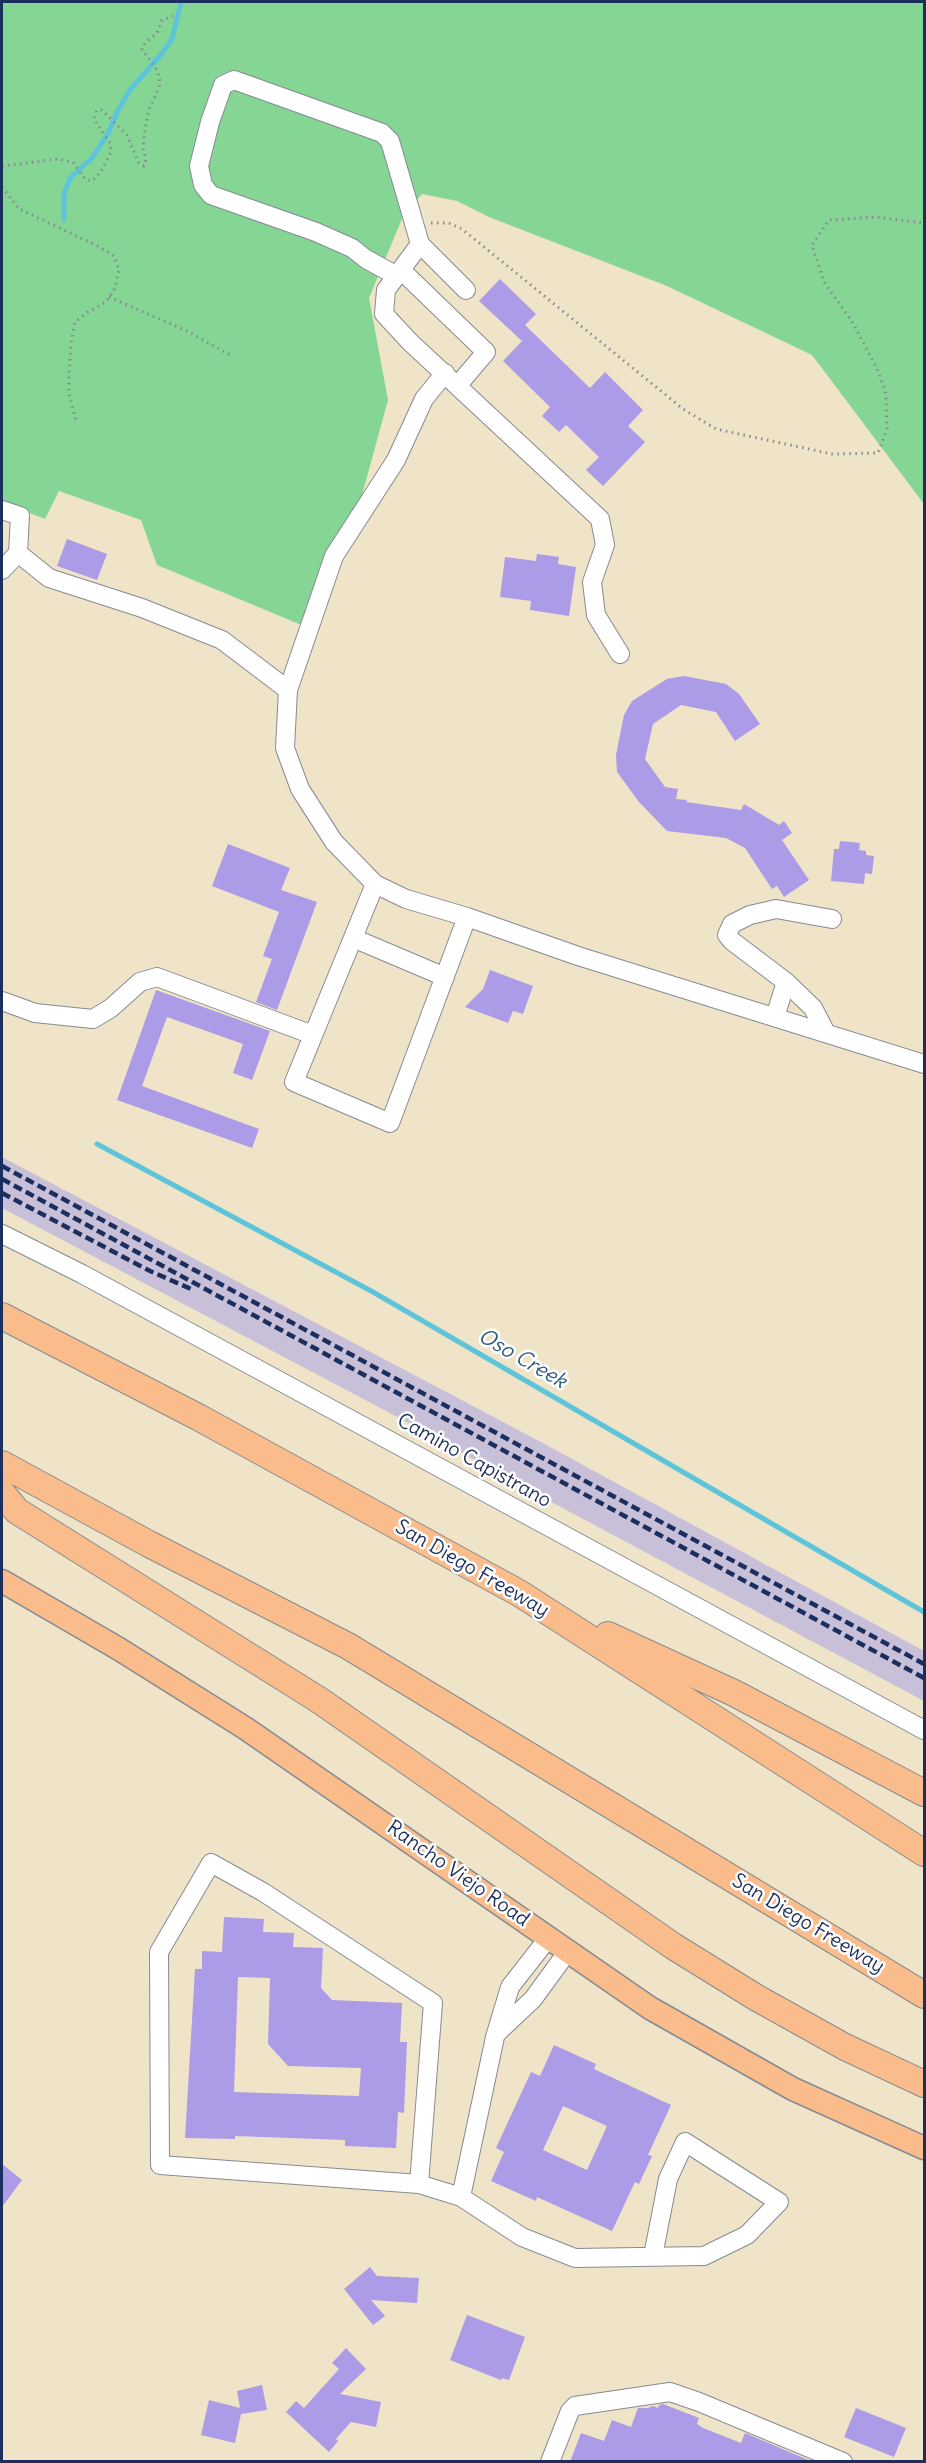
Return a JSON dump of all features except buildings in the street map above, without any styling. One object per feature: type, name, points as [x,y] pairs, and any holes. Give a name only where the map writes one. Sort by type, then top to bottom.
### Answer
[{"type":"highway","name":"San Diego Freeway","points":[[2,1316],[198,1417],[519,1593],[924,1853]]},
{"type":"highway","name":"San Diego Freeway","points":[[2,1464],[149,1544],[348,1646],[924,1995]]},
{"type":"highway","points":[[2,1493],[17,1511],[318,1700],[673,1946],[757,1998],[845,2047],[924,2084]]},
{"type":"highway","points":[[519,1593],[734,1693],[924,1793]]},
{"type":"main road","name":"Rancho Viejo Road","points":[[2,1581],[118,1649],[244,1728],[650,2007],[794,2089],[924,2148]]},
{"type":"street","points":[[466,290],[420,244],[390,141],[382,133],[234,80],[223,85],[210,122],[199,166],[203,185],[211,195],[334,240],[352,248],[366,259],[399,273],[486,352],[424,399],[396,459],[334,556],[288,690],[285,748],[300,789],[333,842],[375,884],[406,899],[467,917],[578,956],[825,1031],[924,1064]]},
{"type":"street","points":[[420,244],[387,290],[384,314],[410,342],[600,519],[605,545],[592,582],[596,615],[620,654]]},
{"type":"street","points":[[2,510],[20,516],[18,554],[2,570]]},
{"type":"street","points":[[18,554],[49,578],[142,608],[222,640],[288,690]]},
{"type":"street","points":[[375,884],[294,1082],[390,1124],[467,917]]},
{"type":"street","points":[[825,1031],[813,1008],[786,982],[732,941],[728,935],[732,924],[750,915],[776,909],[832,919]]},
{"type":"street","points":[[353,938],[445,976]]},
{"type":"street","points":[[2,1001],[35,1013],[93,1019],[111,1008],[140,982],[156,977],[314,1035]]},
{"type":"street","points":[[776,1017],[786,982]]},
{"type":"street","name":"Camino Capistrano","points":[[2,1234],[82,1274],[924,1730]]},
{"type":"street","points":[[419,2184],[433,2003],[263,1892],[211,1863],[159,1952],[160,2165],[419,2184],[461,2197],[522,2238],[575,2258],[704,2256],[747,2235],[779,2202],[685,2142],[668,2179],[653,2256]]},
{"type":"street","points":[[461,2197],[496,2034],[510,1987],[549,1937]]},
{"type":"street","points":[[496,2034],[533,1999],[568,1950]]},
{"type":"street","points":[[550,2462],[570,2411],[575,2406],[670,2392],[843,2461]]},
{"type":"path","points":[[2,166],[56,159],[72,162],[85,179],[92,181],[101,172],[111,152],[110,143],[94,119],[97,110],[102,110],[127,135],[139,164],[144,166],[146,159],[143,148],[145,130],[149,109],[159,88],[159,74],[143,52],[143,45],[157,33],[162,20],[172,16]]},
{"type":"path","points":[[2,187],[19,209],[98,246],[114,256],[118,270],[114,290],[106,302],[75,322],[71,343],[69,394],[76,421]]},
{"type":"path","points":[[420,244],[425,223],[449,223],[462,229],[683,409],[716,429],[832,454],[878,453],[887,429],[886,394],[878,371],[852,323],[824,282],[812,245],[829,220],[876,217],[924,223]]},
{"type":"path","points":[[109,297],[187,331],[230,355]]},
{"type":"shaded area","points":[[2,1157],[539,1441],[924,1651],[924,1701],[512,1481],[405,1421],[2,1208]]},
{"type":"green space","points":[[2,2],[924,2],[924,504],[812,355],[667,286],[489,217],[457,201],[422,194],[404,214],[369,298],[388,400],[362,495],[329,558],[304,626],[157,565],[141,520],[59,491],[45,519],[2,502]]},
{"type":"waterway","points":[[64,219],[64,194],[70,178],[92,158],[109,132],[130,90],[172,39],[181,2]]},
{"type":"waterway","name":"Oso Creek","points":[[97,1144],[373,1292],[924,1612]]},
{"type":"railway","points":[[2,1166],[924,1664]]},
{"type":"railway","points":[[2,1179],[924,1678]]},
{"type":"railway","points":[[2,1193],[150,1271],[191,1289]]}]
